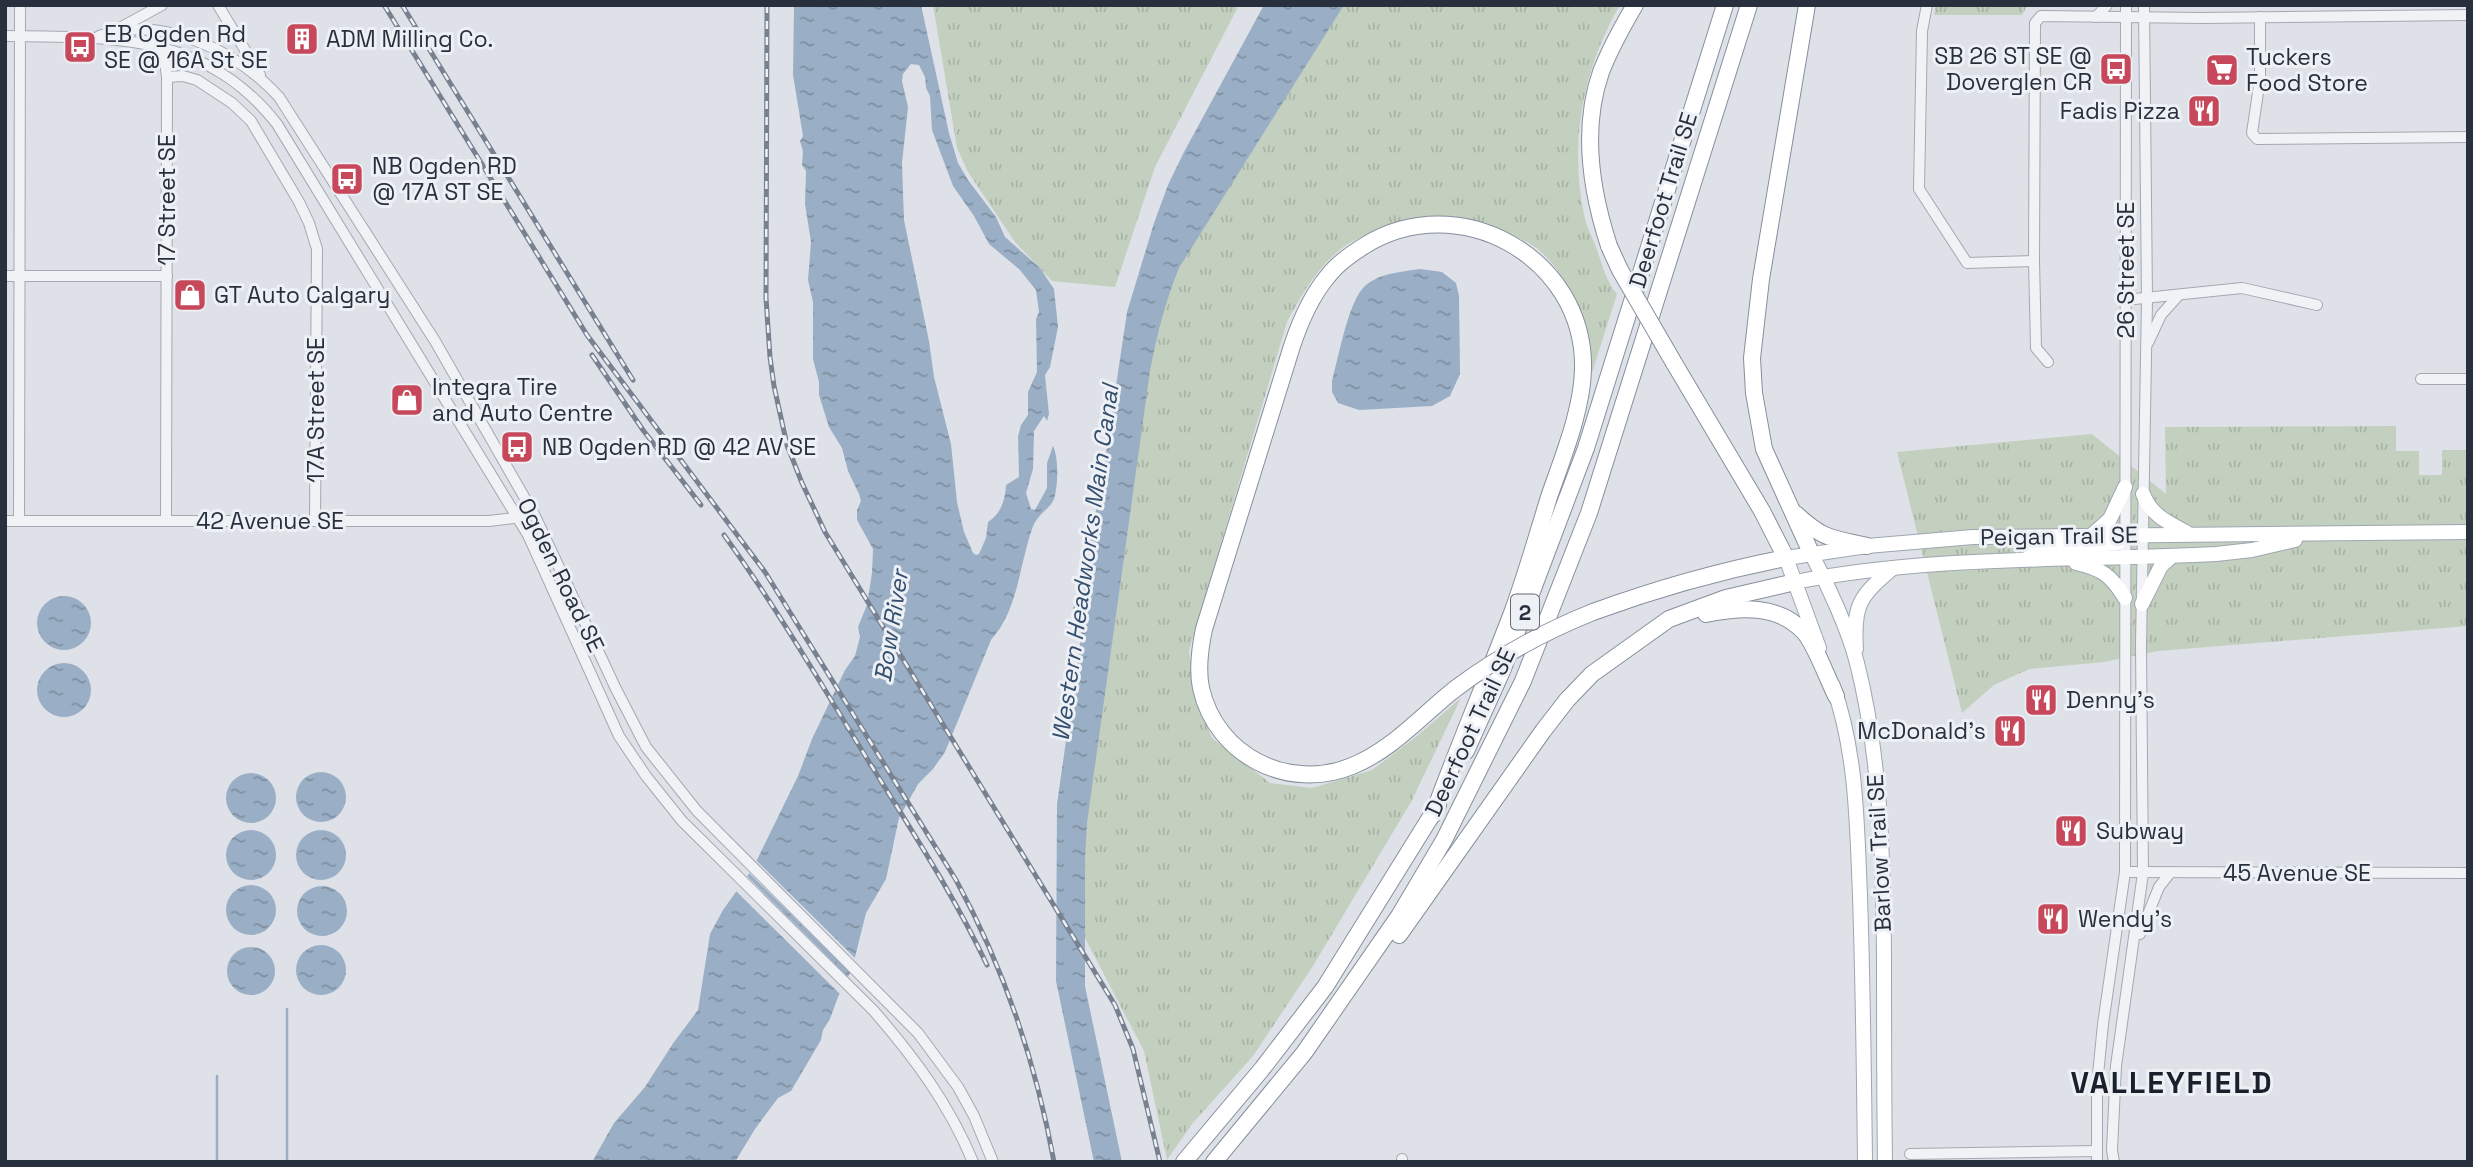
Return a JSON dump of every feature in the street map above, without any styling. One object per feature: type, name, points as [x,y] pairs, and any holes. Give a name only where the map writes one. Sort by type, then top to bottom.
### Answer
[{"type":"highway","points":[[1433,815],[1469,718],[1512,612],[1566,446],[1583,371],[1580,342],[1572,310],[1550,275],[1504,239],[1488,233],[1467,227],[1423,225],[1385,235],[1349,256],[1329,275],[1303,317],[1204,629],[1201,643],[1201,687],[1212,715],[1232,744],[1273,770],[1315,775],[1345,769],[1377,754],[1455,689],[1523,643],[1553,628],[1648,592],[1739,567],[1786,558],[1762,511],[1620,270],[1609,246],[1595,200],[1591,174],[1593,109],[1600,74],[1635,5]]},
{"type":"highway","name":"Deerfoot Trail SE","points":[[1188,1158],[1262,1069],[1325,987],[1433,815],[1467,749],[1502,671],[1586,448],[1725,5]]},
{"type":"highway","name":"Deerfoot Trail SE","points":[[1214,1162],[1304,1053],[1410,898],[1444,839],[1524,681],[1589,513],[1749,5]]},
{"type":"highway","points":[[1807,5],[1760,279],[1752,358],[1761,436],[1789,508],[1812,555]]},
{"type":"highway","points":[[1789,508],[1815,532],[1829,538],[1867,546]]},
{"type":"highway","points":[[1362,971],[1399,934],[1567,700],[1592,674],[1610,658],[1669,619],[1747,592],[1794,582]]},
{"type":"highway","points":[[1651,633],[1704,614],[1731,609],[1773,612],[1789,619],[1806,633],[1836,696]]},
{"type":"main road","points":[[2092,535],[2110,519],[2125,487]]},
{"type":"main road","points":[[2143,495],[2153,512],[2191,534]]},
{"type":"main road","name":"Peigan Trail SE","points":[[2142,535],[2468,532]]},
{"type":"main road","name":"Peigan Trail SE","points":[[1794,582],[1895,567],[1988,560],[2172,556],[2252,550],[2334,533]]},
{"type":"main road","name":"Peigan Trail SE","points":[[1786,558],[1867,546],[1973,537],[2092,535],[2126,538]]},
{"type":"main road","points":[[1988,560],[2004,553],[2126,538],[2136,541],[2142,535]]},
{"type":"main road","name":"Barlow Trail SE","points":[[1812,555],[1823,576],[1856,661],[1875,760],[1883,865],[1885,1162]]},
{"type":"main road","points":[[2142,604],[2161,566],[2172,556]]},
{"type":"main road","name":"Barlow Trail SE","points":[[1786,558],[1836,696],[1850,756],[1857,818],[1864,1022],[1865,1162]]},
{"type":"main road","points":[[2057,559],[2099,570],[2109,576],[2125,598]]},
{"type":"main road","points":[[1856,661],[1854,624],[1861,600],[1869,588],[1895,567]]},
{"type":"street","points":[[19,520],[20,5]]},
{"type":"street","name":"Ogden Road SE","points":[[99,36],[117,30],[162,5]]},
{"type":"street","points":[[218,5],[264,80]]},
{"type":"street","points":[[1927,5],[1922,31],[1919,189],[1967,263],[2034,261]]},
{"type":"street","points":[[2096,17],[2107,5]]},
{"type":"street","name":"26 Street SE","points":[[2097,1156],[2100,1053],[2125,872],[2126,5]]},
{"type":"street","name":"26 Street SE","points":[[2135,942],[2143,873],[2142,535],[2147,299],[2144,5]]},
{"type":"street","points":[[2048,362],[2036,348],[2034,261],[2035,23],[2041,16],[2260,17],[2404,10],[2468,15]]},
{"type":"street","points":[[2260,17],[2260,79],[2252,133],[2256,139],[2468,137]]},
{"type":"street","name":"Ogden Road SE","points":[[117,30],[155,32],[202,44],[233,59],[264,80],[291,113],[435,341],[535,516],[616,688],[654,758],[697,811],[918,1033],[958,1087],[974,1116],[993,1162]]},
{"type":"street","name":"Ogden Road SE","points":[[5,36],[99,36],[163,47],[193,57],[218,70],[243,88],[276,124],[528,534],[619,736],[646,776],[682,821],[873,1010],[919,1065],[944,1102],[973,1162]]},
{"type":"street","name":"17 Street SE","points":[[163,47],[167,77],[166,521]]},
{"type":"street","name":"17A Street SE","points":[[167,77],[183,76],[197,80],[232,103],[251,121],[309,223],[317,249],[315,521]]},
{"type":"street","points":[[5,276],[167,276]]},
{"type":"street","points":[[2125,300],[2242,288],[2317,305]]},
{"type":"street","points":[[2146,347],[2161,315],[2178,296]]},
{"type":"street","points":[[2421,379],[2468,379]]},
{"type":"street","name":"42 Avenue SE","points":[[5,520],[489,521],[535,516]]},
{"type":"street","name":"45 Avenue SE","points":[[2125,872],[2468,873]]},
{"type":"street","points":[[2114,1162],[2112,1150],[2118,1054],[2135,942],[2159,887],[2170,873]]},
{"type":"street","points":[[2100,1053],[2118,1054]]},
{"type":"street","points":[[1910,1154],[2097,1156]]},
{"type":"green space","points":[[933,5],[1239,5],[1155,167],[1115,287],[1052,281],[1015,242],[968,172],[957,148]]},
{"type":"green space","points":[[1330,5],[1620,5],[1607,29],[1588,80],[1582,106],[1578,160],[1586,223],[1607,278],[1617,294],[1592,373],[1583,324],[1571,292],[1553,264],[1541,252],[1523,240],[1483,224],[1457,217],[1435,216],[1377,230],[1341,249],[1317,274],[1287,322],[1189,651],[1195,696],[1212,738],[1270,783],[1312,788],[1372,770],[1461,698],[1411,802],[1313,966],[1253,1056],[1192,1124],[1167,1160],[1144,1051],[1075,919],[1082,789],[1159,293]]},
{"type":"green space","points":[[1936,5],[2027,6],[2022,15],[1934,15]]},
{"type":"green space","points":[[2396,426],[2396,451],[2419,451],[2419,475],[2442,475],[2442,450],[2468,450],[2468,626],[2158,651],[2104,662],[2029,669],[1994,685],[1962,713],[1897,452],[2092,434],[2166,494],[2165,427]]},
{"type":"water","name":"Bow River","points":[[794,5],[921,5],[958,163],[996,217],[1005,237],[1040,268],[1054,289],[1058,327],[1050,367],[1045,375],[1049,414],[1047,421],[1044,416],[1034,431],[1033,469],[1026,493],[1031,509],[1035,510],[1047,488],[1047,463],[1053,446],[1057,465],[1054,499],[1032,529],[1007,615],[991,640],[945,752],[918,784],[899,818],[886,879],[866,913],[852,969],[823,1030],[821,1040],[791,1091],[778,1098],[735,1162],[592,1162],[614,1123],[645,1087],[698,1010],[710,934],[723,910],[753,868],[798,776],[812,739],[845,670],[855,656],[860,637],[858,627],[867,605],[873,549],[857,520],[861,501],[848,471],[842,448],[829,427],[819,395],[819,382],[813,359],[813,302],[808,280],[811,242],[805,204],[806,171],[802,165],[803,151],[800,141],[803,136],[793,75]],"holes":[[[911,64],[919,65],[930,96],[932,130],[953,186],[989,244],[1019,269],[1036,290],[1039,312],[1036,319],[1037,372],[1028,392],[1028,415],[1018,436],[1019,477],[1006,485],[1002,506],[988,522],[986,538],[976,555],[964,532],[957,502],[951,444],[934,377],[904,220],[902,163],[908,107],[902,81],[903,74]]]},
{"type":"water","points":[[1264,5],[1344,5],[1179,268],[1166,306],[1150,371],[1087,823],[1085,986],[1122,1162],[1094,1162],[1056,981],[1057,804],[1082,629],[1073,609],[1077,595],[1084,592],[1094,546],[1090,541],[1102,480],[1127,312],[1154,223],[1184,152]]},
{"type":"water","points":[[1420,269],[1442,272],[1456,283],[1459,296],[1460,374],[1450,396],[1432,406],[1359,410],[1338,403],[1332,392],[1332,381],[1348,319],[1358,296],[1363,288],[1375,279]]},
{"type":"water","points":[[69,596],[79,600],[87,608],[91,623],[87,638],[79,646],[59,650],[49,646],[41,638],[37,618],[41,608],[49,600]]},
{"type":"water","points":[[69,663],[79,667],[87,675],[91,690],[87,705],[79,713],[59,717],[49,713],[41,705],[37,685],[41,675],[49,667]]},
{"type":"water","points":[[321,772],[339,779],[346,797],[339,815],[321,822],[303,815],[296,797],[303,779]]},
{"type":"water","points":[[251,773],[269,780],[276,798],[269,816],[251,823],[233,816],[226,798],[233,780]]},
{"type":"water","points":[[251,830],[269,837],[276,855],[269,873],[251,880],[233,873],[226,855],[233,837]]},
{"type":"water","points":[[321,830],[339,837],[346,855],[339,873],[321,880],[303,873],[296,855],[303,837]]},
{"type":"water","points":[[251,885],[269,892],[276,910],[269,928],[251,935],[233,928],[226,910],[233,892]]},
{"type":"water","points":[[322,886],[340,893],[347,911],[340,929],[322,936],[304,929],[297,911],[304,893]]},
{"type":"water","points":[[321,945],[339,952],[346,970],[339,988],[321,995],[303,988],[296,970],[303,952]]},
{"type":"water","points":[[251,947],[268,954],[275,971],[268,988],[251,995],[234,988],[227,971],[234,954]]},
{"type":"pier","points":[[754,858],[858,961],[853,975],[747,871]]},
{"type":"pier","points":[[745,874],[851,980],[842,996],[734,889]]},
{"type":"waterway","points":[[287,1009],[287,1162]]},
{"type":"waterway","points":[[217,1076],[217,1162]]},
{"type":"railway","points":[[384,5],[587,335],[765,572],[956,880],[989,947],[1016,1017],[1038,1089],[1054,1162]]},
{"type":"railway","points":[[402,5],[633,380]]},
{"type":"railway","points":[[767,5],[766,298],[774,386],[787,445],[825,532],[1115,1005],[1133,1049],[1160,1162]]},
{"type":"railway","points":[[592,355],[643,430],[701,505]]},
{"type":"railway","points":[[724,535],[780,617],[914,834],[945,885],[987,965]]},
{"type":"place","name":"ADM Milling Co.","points":[[302,39]]},
{"type":"place","name":"EB Ogden Rd SE @ 16A St SE","points":[[80,47]]},
{"type":"place","name":"SB 26 ST SE @ Doverglen CR","points":[[2116,69]]},
{"type":"place","name":"Tuckers Food Store","points":[[2222,70]]},
{"type":"place","name":"Fadis Pizza","points":[[2204,111]]},
{"type":"place","name":"NB Ogden RD @ 17A ST SE","points":[[347,179]]},
{"type":"place","name":"GT Auto Calgary","points":[[190,295]]},
{"type":"place","name":"Integra Tire and Auto Centre","points":[[407,400]]},
{"type":"place","name":"NB Ogden RD @ 42 AV SE","points":[[517,447]]},
{"type":"place","name":"Denny's","points":[[2041,700]]},
{"type":"place","name":"McDonald's","points":[[2010,731]]},
{"type":"place","name":"Subway","points":[[2071,831]]},
{"type":"place","name":"Wendy's","points":[[2053,919]]},
{"type":"district","name":"VALLEYFIELD","points":[[2172,1082]]},
{"type":"water label","name":"Western Headworks Main Canal","points":[[1085,563]]}]
